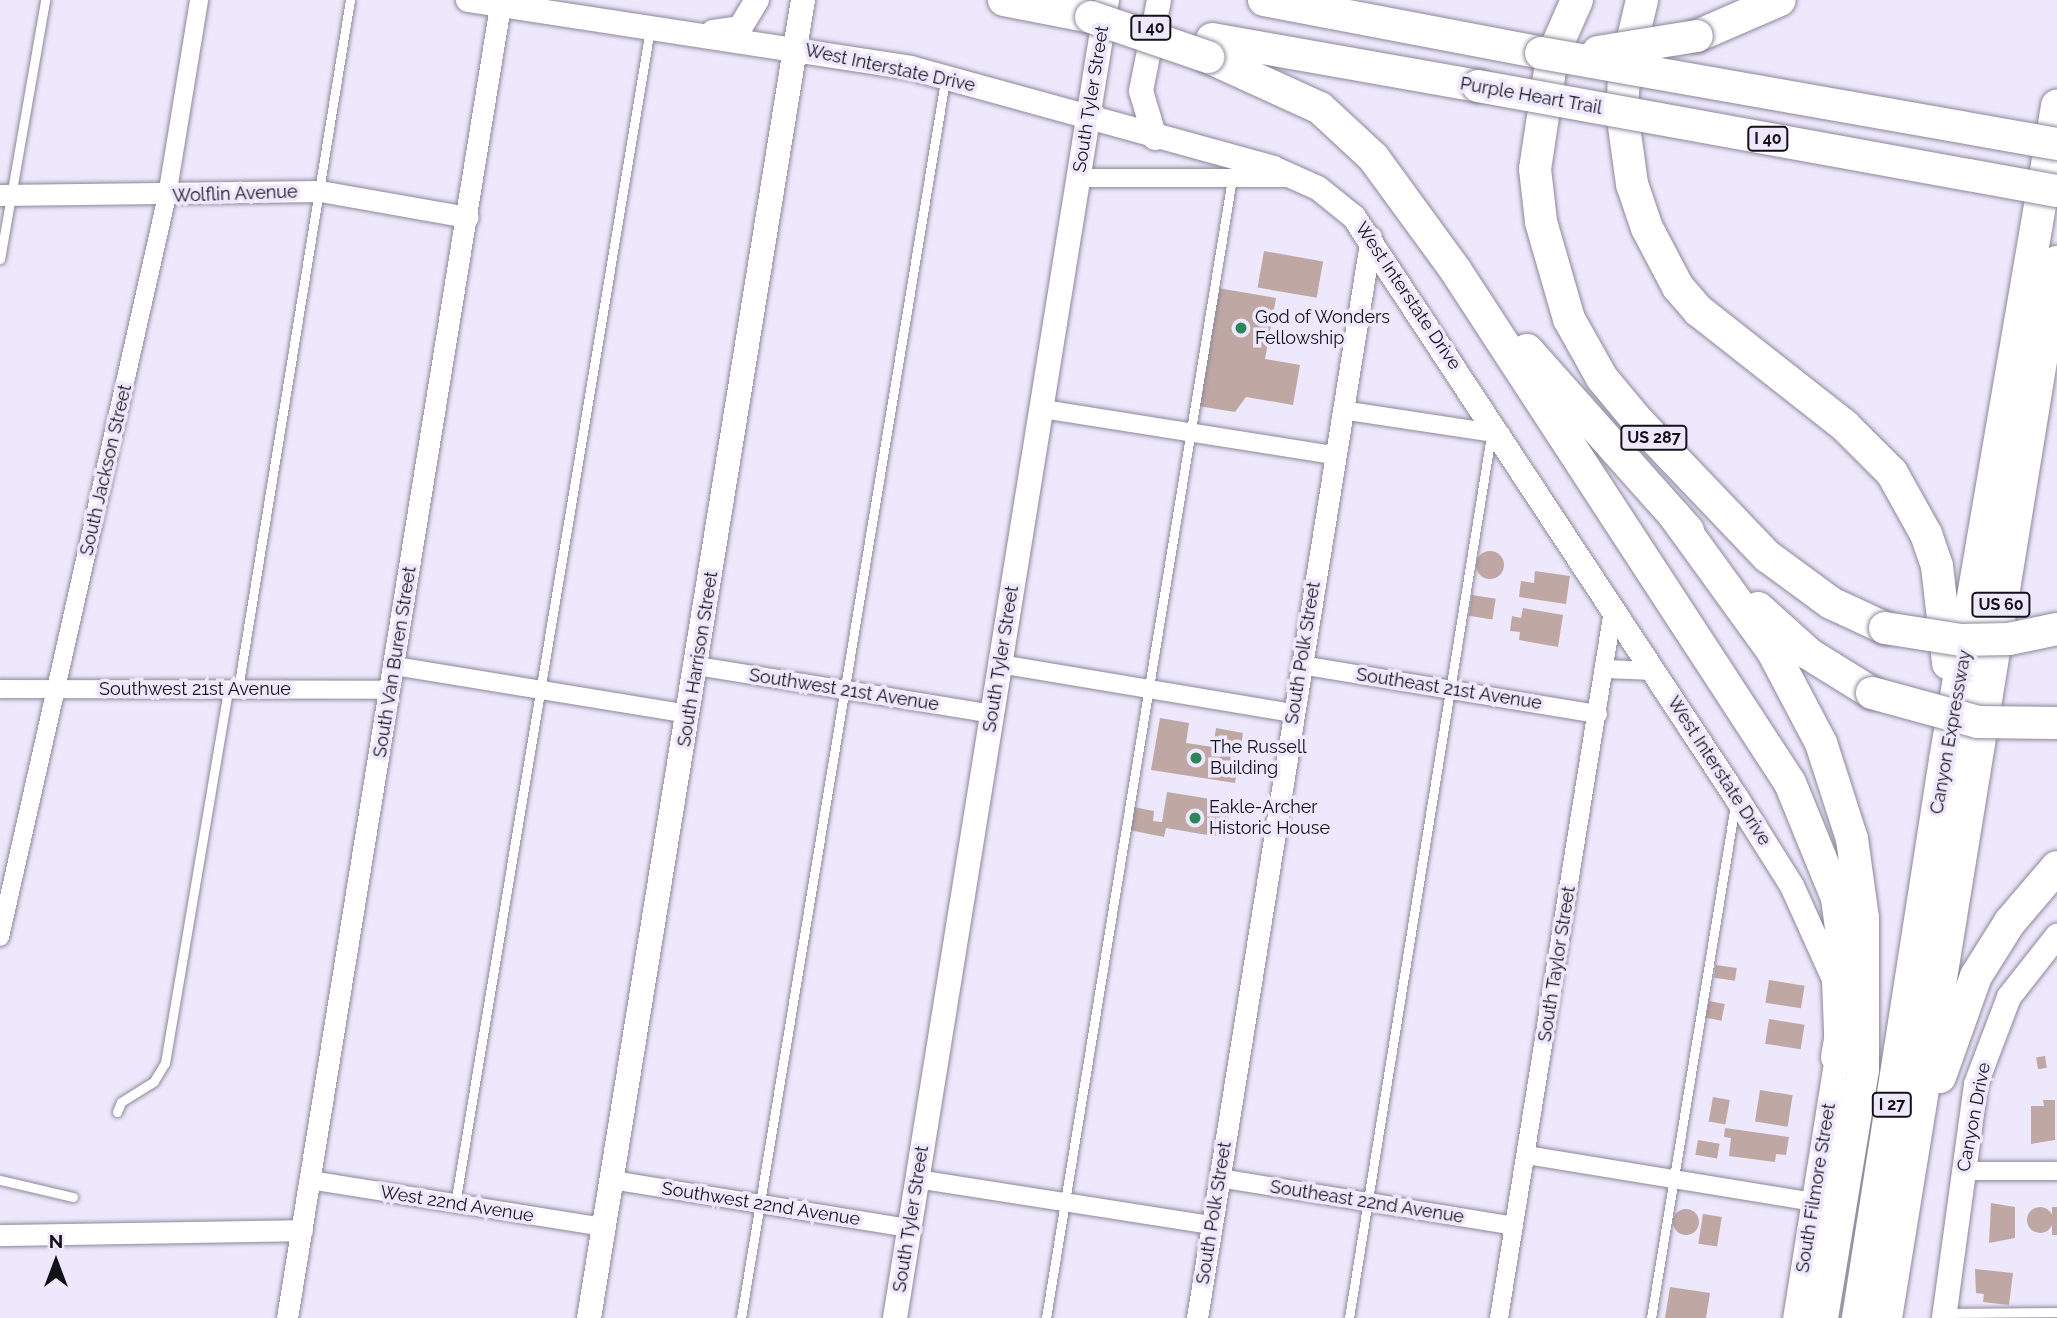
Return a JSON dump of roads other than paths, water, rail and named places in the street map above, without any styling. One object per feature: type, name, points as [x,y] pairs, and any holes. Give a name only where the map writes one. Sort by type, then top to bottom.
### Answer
[{"type":"highway","points":[[1004,0],[1099,8],[1210,48],[1280,85],[1350,131],[1456,271],[1810,821],[1837,898],[1845,947],[1848,1001],[1837,1057]]},
{"type":"highway","points":[[1264,0],[1541,53],[2057,144]]},
{"type":"highway","name":"US 287","points":[[1577,0],[1552,57],[1535,169],[1541,222],[1569,319],[1602,378],[1636,419],[1767,556],[1831,603],[1885,628],[1961,640],[2009,639],[2057,629]]},
{"type":"highway","points":[[1643,0],[1624,76],[1622,112],[1632,184],[1647,228],[1678,287],[1699,311],[1845,426],[1892,473],[1911,503],[1937,566],[1944,604],[1945,760]]},
{"type":"highway","points":[[1541,53],[1593,53],[1697,36],[1780,0]]},
{"type":"highway","name":"Purple Heart Trail","points":[[1210,48],[1478,86],[2057,191]]},
{"type":"highway","name":"Canyon Expressway","points":[[1858,1318],[1945,760],[2057,106]]},
{"type":"highway","name":"Canyon Expressway","points":[[1886,1318],[2057,262]]},
{"type":"highway","points":[[1456,271],[1674,516],[1786,635],[1834,672],[1872,693],[1978,722],[2057,723]]},
{"type":"highway","points":[[1674,516],[1773,652],[1821,743],[1852,839],[1863,918],[1863,1070],[1822,1318]]},
{"type":"highway","points":[[1904,1199],[1976,976],[2010,922],[2057,867]]},
{"type":"highway","points":[[1846,1318],[1870,1245]]},
{"type":"main road","name":"West Interstate Drive","points":[[468,0],[692,36],[796,47],[945,77],[1301,178],[1338,202],[1371,237],[1792,886],[1834,979],[1839,1016],[1837,1057]]},
{"type":"main road","points":[[692,36],[740,28],[757,0]]},
{"type":"main road","name":"South Harrison Street","points":[[589,1318],[697,666],[803,0]]},
{"type":"main road","points":[[1155,138],[1141,91],[1159,0]]},
{"type":"main road","name":"South Tyler Street","points":[[895,1318],[1079,178],[1099,8]]},
{"type":"main road","name":"Canyon Drive","points":[[1944,1316],[1976,1084],[1994,1025],[2026,971],[2057,936]]},
{"type":"main road","name":"South Filmore Street","points":[[1795,1318],[1837,1057]]},
{"type":"street","name":"South Jackson Street","points":[[0,937],[167,196],[199,0]]},
{"type":"street","name":"South Van Buren Street","points":[[287,1318],[468,217],[500,6]]},
{"type":"street","points":[[1079,178],[1301,178]]},
{"type":"street","name":"Wolflin Avenue","points":[[7,195],[167,196],[320,191],[468,217]]},
{"type":"street","name":"South Polk Street","points":[[1197,1318],[1371,237]]},
{"type":"street","points":[[1043,409],[1335,455]]},
{"type":"street","points":[[1342,410],[1497,433]]},
{"type":"street","name":"South Taylor Street","points":[[1499,1318],[1613,610]]},
{"type":"street","points":[[1000,664],[1293,713]]},
{"type":"street","name":"Southeast 21st Avenue","points":[[1301,665],[1598,714]]},
{"type":"street","points":[[394,666],[689,715]]},
{"type":"street","name":"Southwest 21st Avenue","points":[[697,666],[992,714]]},
{"type":"street","points":[[1605,669],[1655,671]]},
{"type":"street","name":"Southwest 21st Avenue","points":[[0,690],[390,690]]},
{"type":"street","points":[[1527,1155],[1813,1202]]},
{"type":"street","points":[[1964,1171],[2057,1171]]},
{"type":"street","name":"Southeast 22nd Avenue","points":[[1219,1178],[1514,1226]]},
{"type":"street","points":[[917,1179],[1211,1226]]},
{"type":"street","name":"West 22nd Avenue","points":[[310,1180],[604,1227]]},
{"type":"street","name":"Southwest 22nd Avenue","points":[[612,1180],[909,1228]]},
{"type":"street","points":[[0,1235],[302,1230]]},
{"type":"lane","points":[[0,259],[7,195],[45,0]]},
{"type":"lane","points":[[117,1112],[121,1102],[154,1081],[166,1063],[320,191],[350,0]]},
{"type":"lane","points":[[455,1204],[650,29]]},
{"type":"lane","points":[[741,1318],[945,77]]},
{"type":"lane","points":[[1046,1318],[1232,179]]},
{"type":"lane","points":[[1349,1318],[1449,690],[1497,433]]},
{"type":"lane","points":[[1651,1318],[1736,797]]},
{"type":"lane","points":[[0,1180],[73,1197]]},
{"type":"lane","points":[[1944,1316],[2057,1312]]},
{"type":"place","name":"God of Wonders Fellowship","points":[[1241,328]]},
{"type":"place","name":"The Russell Building","points":[[1196,758]]},
{"type":"place","name":"Eakle-Archer Historic House","points":[[1195,818]]}]
